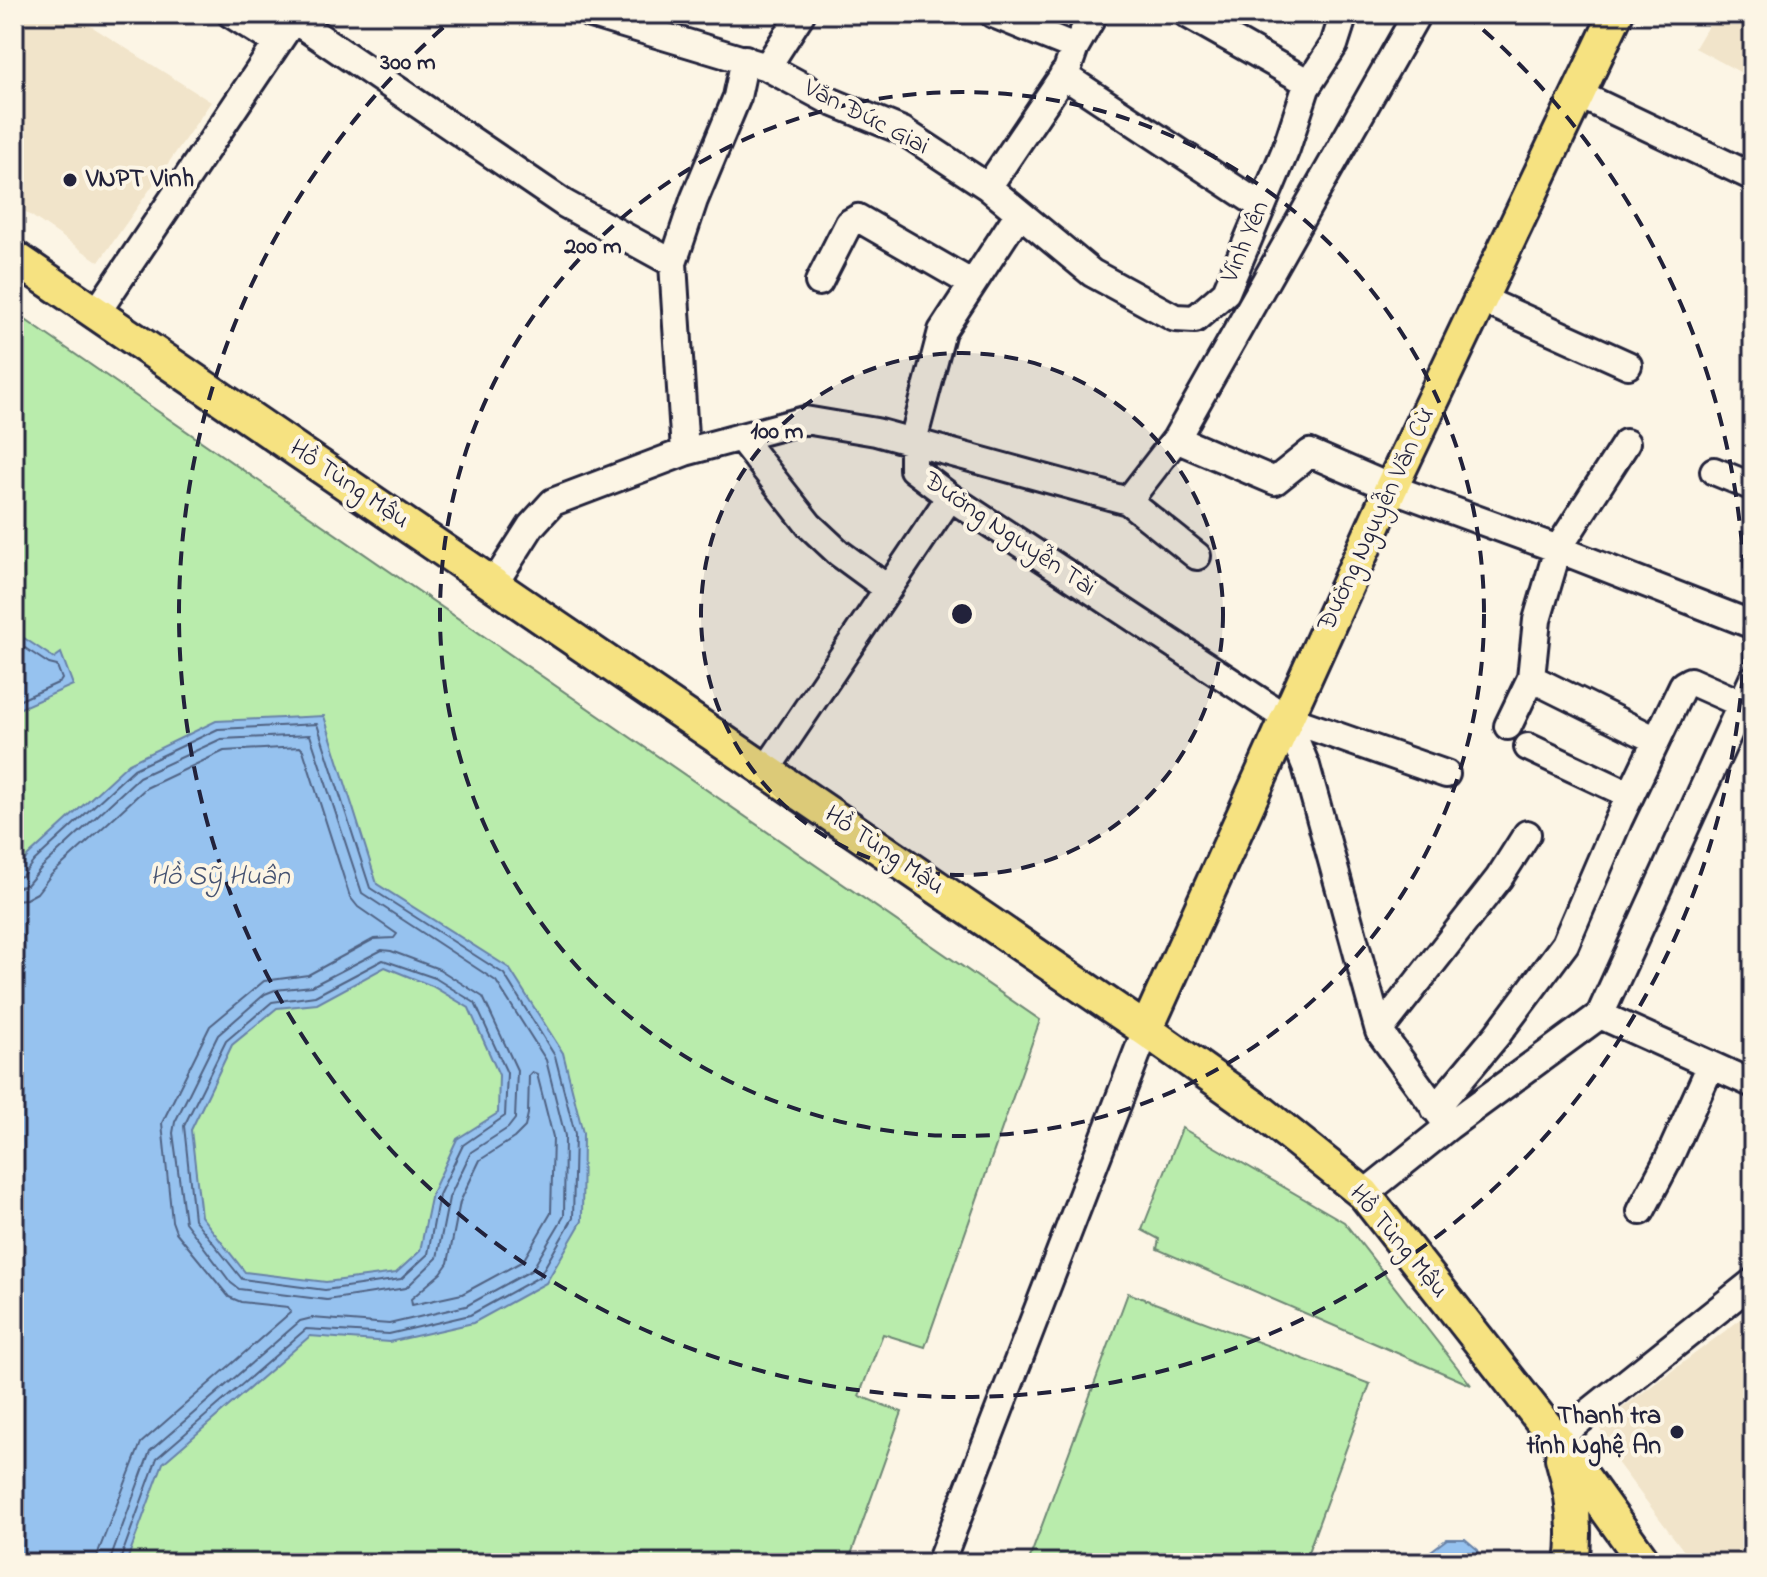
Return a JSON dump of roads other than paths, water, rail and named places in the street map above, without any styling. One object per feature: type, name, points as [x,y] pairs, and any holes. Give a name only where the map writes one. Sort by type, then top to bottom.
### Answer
[{"type":"main road","name":"Đường Nguyễn Văn Cừ","points":[[1146,1030],[1391,488],[1616,14]]},
{"type":"main road","name":"Hồ Tùng Mậu","points":[[14,257],[1263,1113],[1364,1194],[1556,1439],[1645,1563]]},
{"type":"main road","points":[[1556,1439],[1570,1486],[1575,1546],[1572,1563]]},
{"type":"street","points":[[231,14],[277,43]]},
{"type":"street","name":"Văn Đức Giai","points":[[590,14],[756,63],[832,102],[903,131],[988,187]]},
{"type":"street","points":[[685,452],[673,263],[694,200],[737,97],[756,63],[801,14]]},
{"type":"street","points":[[993,14],[1075,47]]},
{"type":"street","points":[[988,187],[1063,75],[1094,14]]},
{"type":"street","points":[[1187,14],[1309,83]]},
{"type":"street","name":"Vĩnh Yên","points":[[988,187],[1092,273],[1175,318],[1195,319],[1226,292],[1309,83],[1334,45],[1344,14]]},
{"type":"street","points":[[1128,501],[1176,439],[1417,14]]},
{"type":"street","points":[[97,312],[295,16],[565,204],[673,263]]},
{"type":"street","points":[[1063,75],[1261,206]]},
{"type":"street","points":[[1578,94],[1753,177]]},
{"type":"street","points":[[1019,213],[942,331],[913,441],[1128,501],[1197,556]]},
{"type":"street","points":[[819,282],[849,223],[858,218],[971,283]]},
{"type":"street","points":[[1481,299],[1628,365]]},
{"type":"street","name":"Đường Nguyễn Tài","points":[[494,584],[531,526],[553,502],[685,452],[805,420],[913,441],[913,469],[950,497],[1286,718],[1446,774]]},
{"type":"street","points":[[740,437],[809,525],[839,553],[888,589]]},
{"type":"street","points":[[1176,439],[1275,481],[1310,453],[1391,488],[1753,625]]},
{"type":"street","points":[[1508,726],[1531,678],[1537,620],[1558,549],[1626,443]]},
{"type":"street","points":[[1714,471],[1753,487]]},
{"type":"street","points":[[766,770],[950,497]]},
{"type":"street","points":[[1531,678],[1656,740]]},
{"type":"street","points":[[1364,1194],[1442,1118],[1600,1015],[1747,706],[1753,679]]},
{"type":"street","points":[[1442,1118],[1497,1035],[1565,944],[1630,795],[1683,685],[1687,682],[1747,706]]},
{"type":"street","points":[[1286,718],[1306,766],[1379,1031],[1442,1118]]},
{"type":"street","points":[[1528,747],[1630,795]]},
{"type":"street","points":[[1379,1031],[1499,878],[1527,834]]},
{"type":"street","points":[[1600,1015],[1753,1084]]},
{"type":"street","points":[[940,1563],[1146,1030]]},
{"type":"street","points":[[1641,1211],[1711,1065]]},
{"type":"street","points":[[1556,1439],[1753,1282]]},
{"type":"water","points":[[24,638],[54,658],[61,653],[73,685],[14,711],[14,644]]},
{"type":"water","name":"Hồ Sỹ Huân","points":[[324,716],[377,884],[509,968],[563,1053],[583,1133],[582,1221],[546,1283],[473,1323],[389,1342],[310,1336],[163,1463],[126,1563],[14,1563],[14,875],[28,856],[129,763],[216,721]],"holes":[[[385,967],[432,986],[469,1008],[499,1075],[498,1113],[457,1139],[432,1193],[420,1251],[396,1273],[326,1282],[245,1272],[201,1216],[191,1130],[232,1045],[277,1008],[317,1004]]]},
{"type":"water","points":[[1447,1539],[1465,1539],[1478,1550],[1482,1563],[1425,1563],[1431,1551]]},
{"type":"place","name":"VNPT Vinh","points":[[70,180]]},
{"type":"place","name":"Thanh tra tỉnh Nghệ An","points":[[1677,1432]]}]
